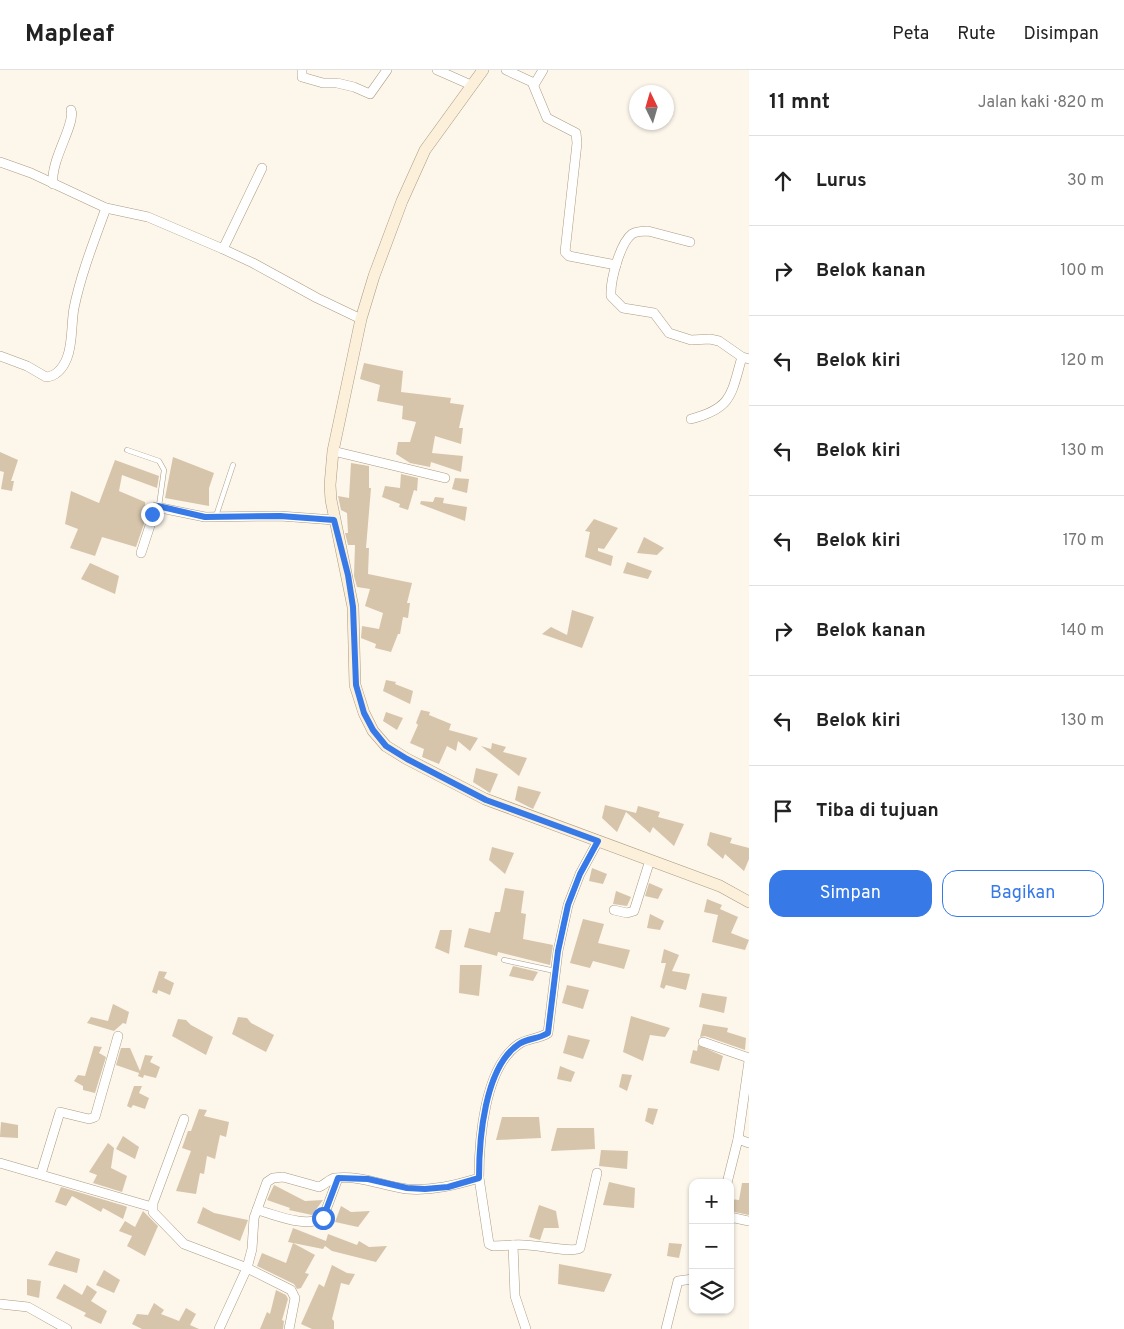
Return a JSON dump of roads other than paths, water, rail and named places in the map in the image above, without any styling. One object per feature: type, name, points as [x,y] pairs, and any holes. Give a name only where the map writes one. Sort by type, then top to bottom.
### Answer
[{"type":"street","points":[[302,70],[302,77],[323,83],[337,83],[354,87],[370,94],[387,70]]},
{"type":"street","points":[[437,70],[470,85]]},
{"type":"street","points":[[483,70],[470,85],[425,150],[414,171],[374,276],[361,320],[333,451],[330,485],[334,520],[348,575],[353,607],[356,685],[364,713],[373,730],[386,746],[486,800],[720,886],[749,902]]},
{"type":"street","points":[[506,70],[528,79],[534,85],[547,118],[576,133],[577,143],[565,252],[569,256],[616,265]]},
{"type":"street","points":[[534,85],[543,70]]},
{"type":"street","points":[[53,184],[54,164],[72,120],[70,110]]},
{"type":"street","points":[[0,162],[106,208],[148,218],[253,262],[316,298],[361,320]]},
{"type":"street","points":[[223,249],[262,168]]},
{"type":"street","points":[[0,356],[27,366],[46,377],[55,375],[61,369],[68,358],[77,293],[106,208]]},
{"type":"street","points":[[690,242],[648,230],[630,235],[616,265],[611,296],[623,308],[654,313],[669,333],[691,340],[710,339],[719,341],[745,358],[732,391],[722,407],[714,412],[692,418]]},
{"type":"street","points":[[333,451],[445,478]]},
{"type":"street","points":[[141,553],[154,509],[158,506],[184,514],[280,516],[334,520]]},
{"type":"street","points":[[597,1173],[580,1248],[572,1251],[544,1245],[494,1246],[489,1244],[479,1178],[479,1153],[485,1101],[508,1054],[518,1045],[548,1033],[555,972],[572,890],[598,841]]},
{"type":"street","points":[[614,910],[627,913],[634,911],[650,860]]},
{"type":"street","points":[[41,1174],[60,1112],[89,1119],[95,1117],[118,1036]]},
{"type":"street","points":[[703,1042],[749,1060],[745,1120],[728,1179]]},
{"type":"street","points":[[184,1119],[152,1207],[153,1212],[184,1244],[247,1268],[291,1290],[295,1298],[290,1329]]},
{"type":"street","points":[[738,1139],[749,1143]]},
{"type":"street","points":[[0,1163],[152,1207]]},
{"type":"street","points":[[219,1329],[247,1268],[252,1248],[254,1218],[267,1182],[273,1178],[283,1177],[319,1187],[338,1178],[368,1179],[407,1188],[425,1189],[448,1187],[479,1178]]},
{"type":"street","points":[[257,1210],[301,1221],[315,1222],[323,1218],[338,1178]]},
{"type":"street","points":[[734,1218],[749,1221]]},
{"type":"street","points":[[512,1245],[516,1302],[526,1329]]},
{"type":"street","points":[[666,1329],[678,1281],[689,1280]]},
{"type":"street","points":[[0,1304],[28,1307],[67,1329]]},
{"type":"lane","points":[[127,450],[159,461],[163,465],[164,470],[158,506]]},
{"type":"lane","points":[[216,516],[233,465]]},
{"type":"lane","points":[[504,960],[555,972]]}]
